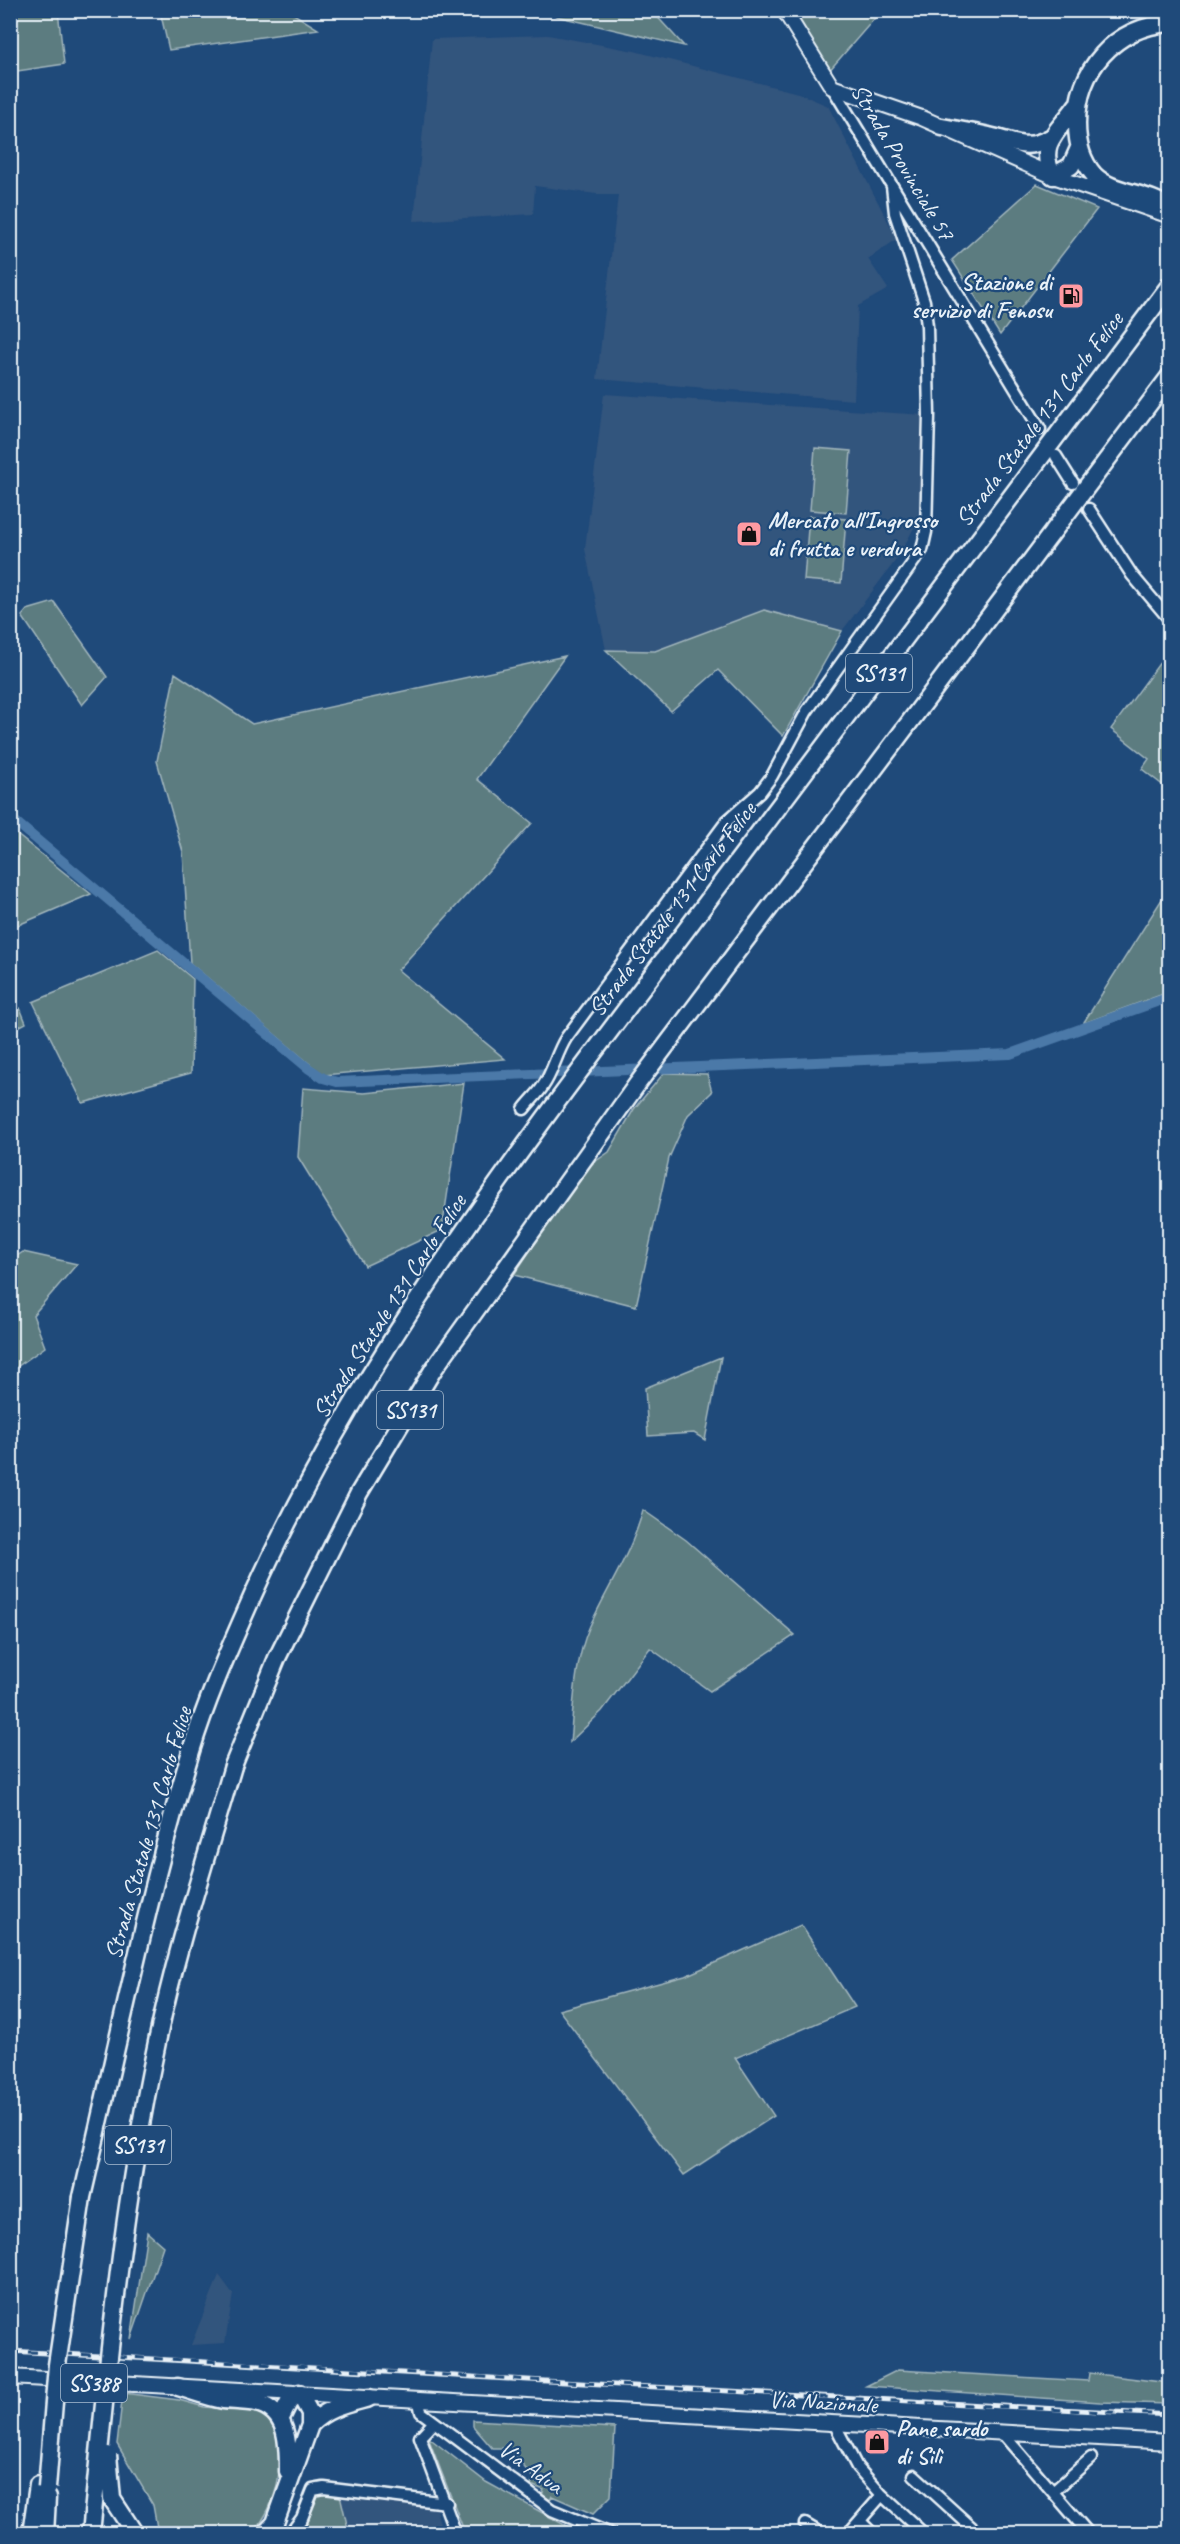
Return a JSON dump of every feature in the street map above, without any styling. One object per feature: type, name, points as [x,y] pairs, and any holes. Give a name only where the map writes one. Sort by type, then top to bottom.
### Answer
[{"type":"highway","points":[[1170,23],[1140,29],[1106,50],[1094,64],[1081,87],[1077,105],[1079,148],[1082,158],[1095,176],[1111,186],[1170,209]]},
{"type":"highway","points":[[1140,29],[1170,30]]},
{"type":"highway","points":[[1077,105],[1053,137],[1045,155],[1053,177],[1071,166],[1079,148]]},
{"type":"highway","points":[[942,127],[992,136],[1015,145],[1038,144],[1053,137]]},
{"type":"highway","name":"Strada Statale 131 Carlo Felice","points":[[43,2486],[44,2420],[57,2365],[82,2197],[152,1896],[192,1746],[253,1596],[299,1497],[341,1421],[420,1295],[566,1088],[1170,285]]},
{"type":"highway","name":"SS131","points":[[91,2534],[126,2212],[156,2047],[176,1962],[234,1766],[277,1658],[359,1493],[433,1370],[638,1083],[1170,376]]},
{"type":"highway","points":[[126,2212],[130,2245],[107,2456],[112,2499],[135,2534]]},
{"type":"highway","points":[[178,2387],[221,2399],[256,2403],[281,2418]]},
{"type":"highway","points":[[287,2491],[286,2437],[281,2418],[289,2402],[299,2393],[310,2413],[310,2425]]},
{"type":"highway","points":[[265,2534],[275,2523],[302,2441],[310,2425],[321,2414],[331,2409],[369,2398]]},
{"type":"highway","points":[[31,2534],[43,2486]]},
{"type":"highway","points":[[43,2486],[45,2534]]},
{"type":"main road","name":"Strada Provinciale 57","points":[[784,10],[832,87]]},
{"type":"main road","points":[[832,87],[880,102],[942,127],[1053,177],[1170,216]]},
{"type":"main road","name":"SS388","points":[[10,2378],[369,2398]]},
{"type":"main road","name":"Via Nazionale","points":[[369,2398],[1170,2442]]},
{"type":"street","name":"Strada Provinciale 57","points":[[832,87],[1040,429]]},
{"type":"street","points":[[524,1109],[543,1086],[553,1068],[555,1055],[566,1038],[727,821],[760,792],[772,776],[807,711],[922,550],[926,532],[929,415],[927,326],[924,301],[895,213],[892,186]]},
{"type":"street","points":[[1056,456],[1073,483]]},
{"type":"street","points":[[1089,509],[1132,575],[1170,620]]},
{"type":"street","name":"Via Adua","points":[[419,2402],[421,2412],[552,2510],[611,2534]]},
{"type":"street","points":[[434,2422],[420,2437],[447,2503],[456,2534]]},
{"type":"street","points":[[835,2425],[857,2467],[882,2495],[924,2534]]},
{"type":"street","points":[[1003,2434],[1089,2534]]},
{"type":"street","points":[[1053,2492],[1091,2458]]},
{"type":"street","points":[[914,2475],[979,2534]]},
{"type":"street","points":[[290,2534],[302,2518],[313,2490],[324,2488],[447,2503]]},
{"type":"street","points":[[848,2534],[882,2495]]},
{"type":"street","points":[[860,2522],[873,2534]]},
{"type":"street","points":[[805,2524],[822,2534]]},
{"type":"shaded area","points":[[548,35],[634,51],[798,93],[828,106],[897,239],[868,259],[888,289],[858,306],[854,400],[597,379],[618,195],[535,186],[533,214],[414,221],[432,39]]},
{"type":"shaded area","name":"Mercato all'Ingrosso di frutta e verdura","points":[[604,394],[925,415],[918,520],[899,556],[842,631],[764,610],[655,651],[606,650],[585,549]]},
{"type":"shaded area","points":[[219,2275],[233,2294],[225,2343],[191,2345]]},
{"type":"shaded area","points":[[340,2495],[435,2507],[443,2533],[349,2533]]},
{"type":"green space","points":[[10,11],[58,11],[64,64],[11,72]]},
{"type":"green space","points":[[160,11],[289,11],[318,29],[169,50]]},
{"type":"green space","points":[[544,11],[652,11],[684,46],[560,17]]},
{"type":"green space","points":[[790,11],[881,11],[828,72]]},
{"type":"green space","points":[[1037,184],[1097,209],[1000,335],[952,260]]},
{"type":"green space","points":[[815,448],[851,451],[846,513],[810,510]]},
{"type":"green space","points":[[809,516],[846,519],[841,583],[804,580]]},
{"type":"green space","points":[[54,602],[107,677],[82,705],[22,616],[27,610]]},
{"type":"green space","points":[[764,610],[842,631],[783,736],[718,670],[671,711],[606,650],[655,651]]},
{"type":"green space","points":[[1169,650],[1169,790],[1142,769],[1149,759],[1111,729]]},
{"type":"green space","points":[[565,656],[477,779],[532,823],[398,970],[505,1059],[323,1075],[190,963],[183,852],[157,761],[175,673],[252,724]]},
{"type":"green space","points":[[11,830],[91,894],[11,928]]},
{"type":"green space","points":[[1169,888],[1169,992],[1084,1023],[1084,1022]]},
{"type":"green space","points":[[158,950],[193,979],[191,1073],[83,1103],[33,1002]]},
{"type":"green space","points":[[20,1008],[26,1023],[11,1031],[11,1012]]},
{"type":"green space","points":[[664,1073],[707,1074],[712,1092],[688,1115],[669,1158],[636,1306],[514,1275],[583,1170],[609,1152],[634,1109]]},
{"type":"green space","points":[[464,1083],[442,1230],[365,1266],[298,1157],[303,1088],[364,1093]]},
{"type":"green space","points":[[23,1252],[77,1264],[33,1315],[45,1347],[11,1371],[11,1260]]},
{"type":"green space","points":[[721,1357],[705,1440],[694,1433],[648,1436],[645,1388]]},
{"type":"green space","points":[[643,1510],[686,1540],[795,1635],[710,1691],[650,1648],[602,1711],[570,1742],[575,1684],[584,1641],[619,1570]]},
{"type":"green space","points":[[801,1925],[855,2007],[735,2058],[774,2116],[684,2175],[559,2010],[685,1976]]},
{"type":"green space","points":[[147,2232],[163,2246],[131,2339]]},
{"type":"green space","points":[[898,2370],[1088,2381],[1089,2373],[1169,2383],[1169,2404],[1100,2402],[866,2386]]},
{"type":"green space","points":[[123,2393],[179,2400],[204,2407],[252,2411],[262,2413],[274,2423],[279,2452],[278,2481],[269,2508],[253,2533],[158,2533],[153,2505],[117,2444]]},
{"type":"green space","points":[[11,2406],[14,2444],[15,2534],[10,2533]]},
{"type":"green space","points":[[473,2420],[615,2428],[611,2496],[593,2514],[552,2496],[550,2500],[542,2495],[544,2490],[531,2485],[534,2478],[507,2448],[492,2448],[473,2426]]},
{"type":"green space","points":[[428,2437],[486,2482],[579,2533],[465,2533]]},
{"type":"green space","points":[[320,2494],[340,2495],[349,2533],[297,2534],[313,2497]]},
{"type":"waterway","points":[[10,817],[308,1068],[323,1078],[337,1082],[1010,1054],[1170,997]]},
{"type":"railway","points":[[10,2351],[1170,2415]]},
{"type":"place","name":"Stazione di servizio di Fenosu","points":[[1071,296]]},
{"type":"place","name":"Mercato all'Ingrosso di frutta e verdura","points":[[749,534]]},
{"type":"place","name":"Pane sardo di Silì","points":[[877,2442]]}]
